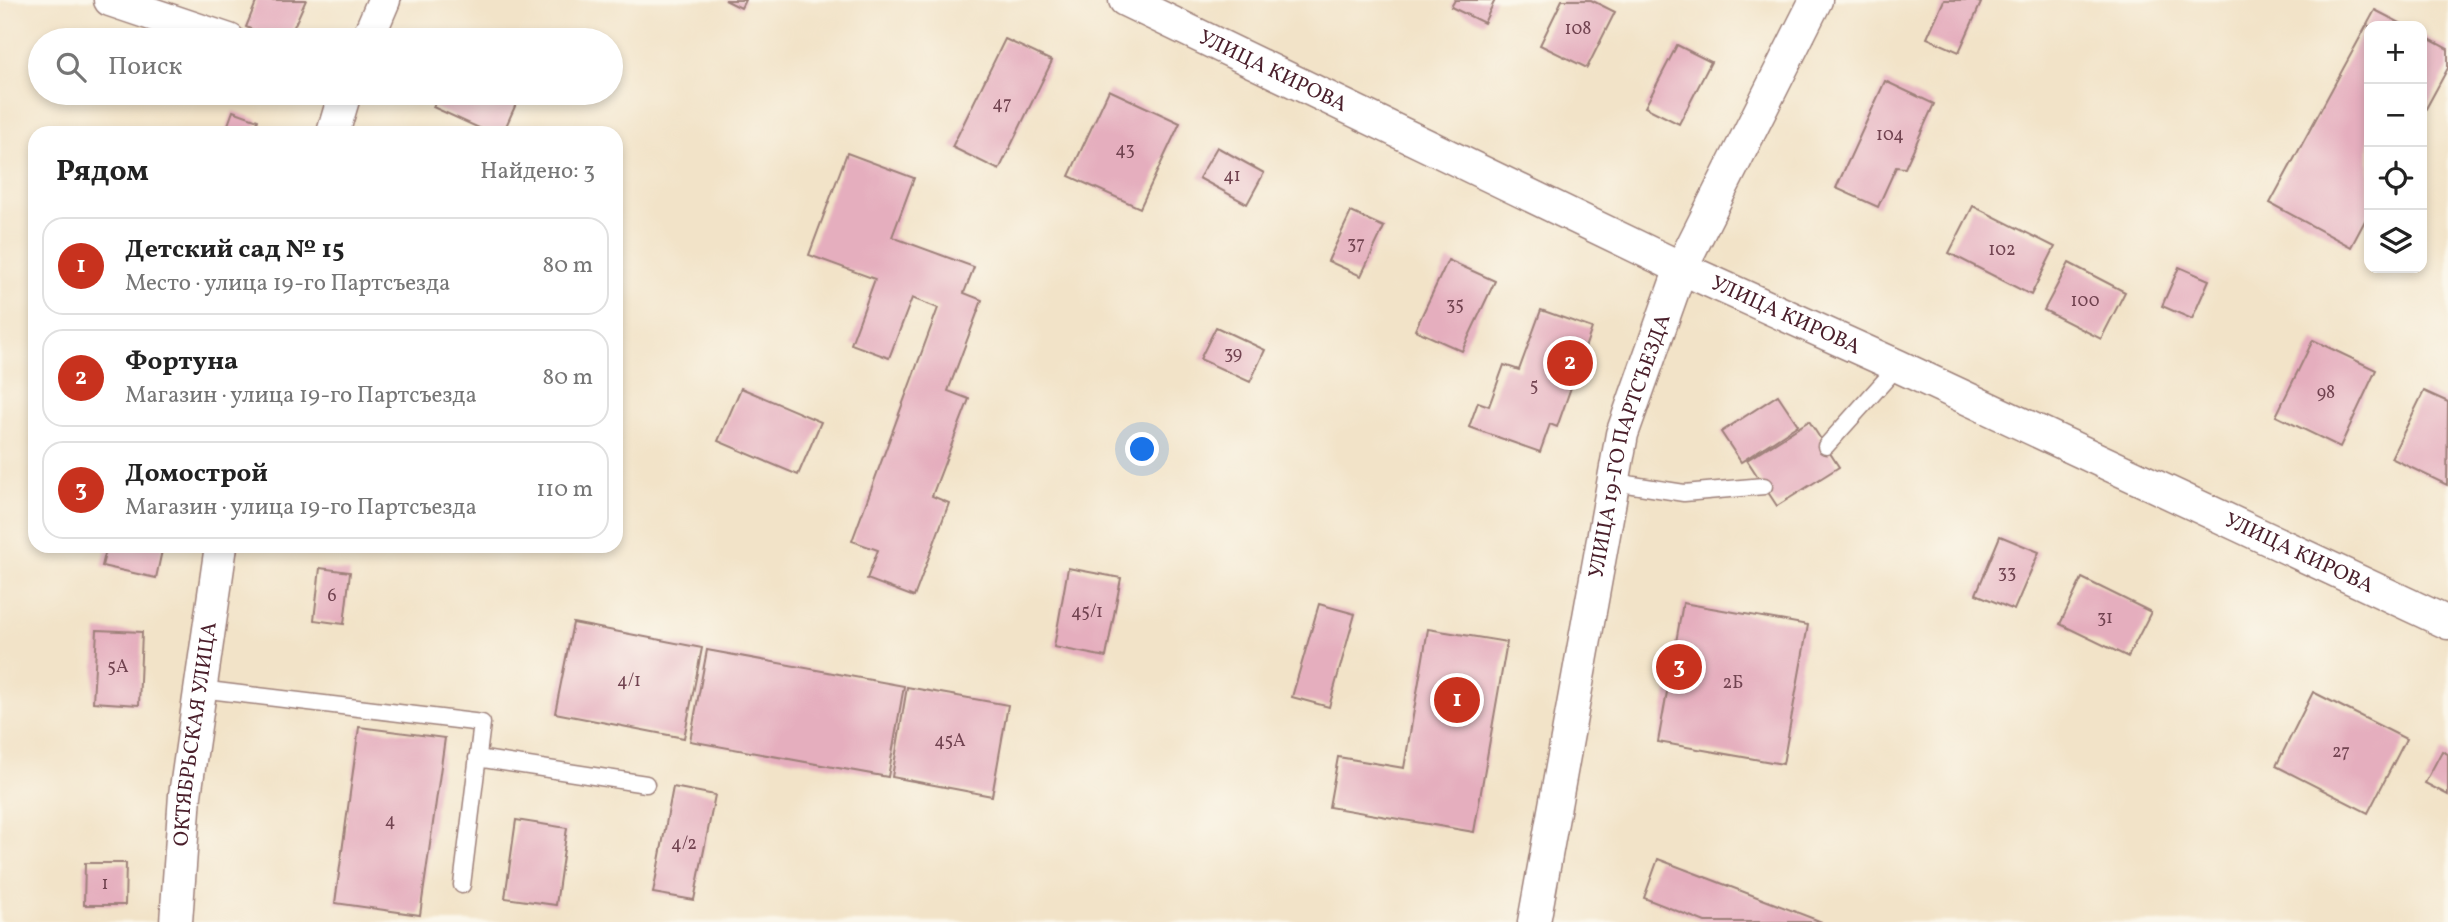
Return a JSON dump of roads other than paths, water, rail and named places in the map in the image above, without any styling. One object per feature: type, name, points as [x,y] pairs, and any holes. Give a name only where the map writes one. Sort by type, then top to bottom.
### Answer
[{"type":"street","points":[[110,0],[193,28]]},
{"type":"street","points":[[371,28],[384,0]]},
{"type":"street","name":"УЛИЦА КИРОВА","points":[[1125,0],[1681,268],[1898,366],[2448,623]]},
{"type":"street","name":"УЛИЦА 19-ГО ПАРТСЪЕЗДА","points":[[1534,922],[1622,435],[1681,268],[1816,0]]},
{"type":"street","points":[[335,126],[341,105]]},
{"type":"street","name":"ОКТЯБРЬСКАЯ УЛИЦА","points":[[176,922],[185,795],[220,553]]},
{"type":"lane","points":[[1826,446],[1898,366]]},
{"type":"lane","points":[[1614,482],[1684,493],[1764,486]]},
{"type":"lane","points":[[200,689],[482,723],[462,885]]},
{"type":"lane","points":[[477,758],[646,784]]},
{"type":"place","name":"Фортуна","points":[[1570,363]]},
{"type":"place","name":"Домострой","points":[[1679,667]]},
{"type":"place","name":"Детский сад № 15","points":[[1457,700]]}]
